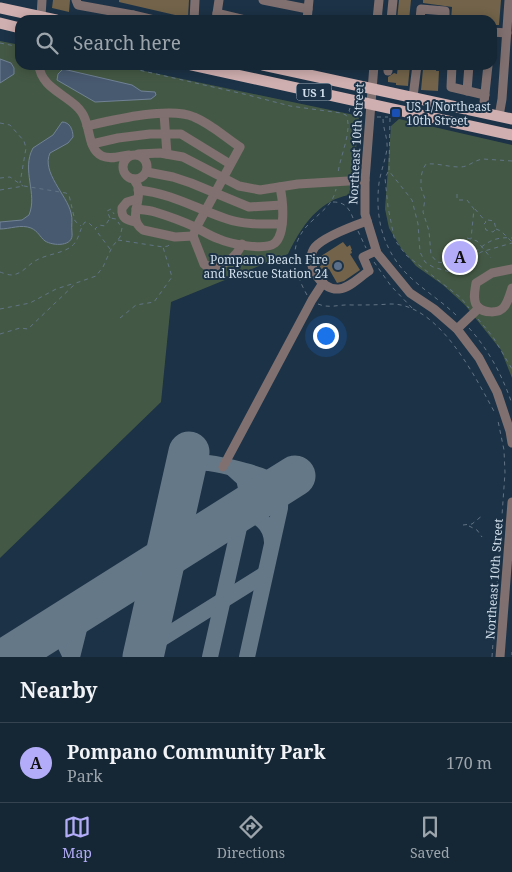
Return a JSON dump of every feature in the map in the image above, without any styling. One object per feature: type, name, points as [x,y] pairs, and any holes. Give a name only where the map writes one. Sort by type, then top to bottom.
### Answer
[{"type":"main road","points":[[0,8],[26,15]]},
{"type":"main road","name":"US 1","points":[[214,70],[512,135]]},
{"type":"main road","name":"US 1","points":[[303,70],[372,89],[512,119]]},
{"type":"street","points":[[38,15],[42,0]]},
{"type":"street","points":[[76,0],[78,4],[120,15]]},
{"type":"street","points":[[194,15],[195,0]]},
{"type":"street","points":[[216,15],[219,0]]},
{"type":"street","points":[[263,0],[309,5]]},
{"type":"street","points":[[377,15],[379,0]]},
{"type":"street","points":[[391,15],[392,0]]},
{"type":"street","points":[[499,116],[509,28],[510,0]]},
{"type":"street","points":[[422,5],[445,11],[445,15]]},
{"type":"street","points":[[40,70],[45,81],[82,110],[93,148],[101,156],[113,159],[122,165],[130,178],[141,178],[147,172]]},
{"type":"street","name":"Northeast 10th Street","points":[[374,70],[365,180],[365,214],[376,251],[410,293],[460,326],[497,392],[512,443]]},
{"type":"street","points":[[413,98],[416,70]]},
{"type":"street","points":[[452,70],[450,87],[485,95]]},
{"type":"street","points":[[467,90],[469,70]]},
{"type":"street","points":[[483,112],[488,70]]},
{"type":"street","points":[[502,99],[512,100]]},
{"type":"street","points":[[88,126],[125,117],[164,114],[193,116],[240,147],[195,232],[204,264],[211,268],[228,261],[235,255],[242,244]]},
{"type":"street","points":[[164,114],[167,154]]},
{"type":"street","points":[[92,144],[118,138],[181,134],[230,164]]},
{"type":"street","points":[[113,159],[138,154],[167,154],[184,157],[239,186],[260,190],[337,181],[365,180]]},
{"type":"street","points":[[138,154],[142,158],[147,172]]},
{"type":"street","points":[[122,165],[129,155]]},
{"type":"street","points":[[147,172],[173,177],[249,207],[282,205]]},
{"type":"street","points":[[134,179],[138,195],[136,222],[142,230],[174,237],[195,232]]},
{"type":"street","points":[[136,209],[152,211],[195,232],[219,240],[268,247],[275,243],[282,224],[280,187]]},
{"type":"street","points":[[136,222],[125,219],[122,216],[122,208],[127,202],[138,195],[177,198],[244,224],[282,224]]},
{"type":"street","points":[[367,221],[345,228],[316,247],[311,256],[312,267],[323,283],[339,289],[346,287],[369,271],[364,257],[376,251]]},
{"type":"street","points":[[477,313],[474,298],[476,283],[492,273],[512,269]]},
{"type":"street","points":[[223,467],[312,300],[323,283]]},
{"type":"street","points":[[460,326],[477,313],[501,310],[505,306],[512,288]]},
{"type":"street","name":"Northeast 10th Street","points":[[500,657],[510,567],[512,502]]},
{"type":"path","points":[[0,43],[15,46]]},
{"type":"path","points":[[139,70],[290,106],[346,115],[349,120],[348,130],[339,163],[335,197],[329,206],[303,230],[294,251],[294,262],[306,293],[312,300],[324,306],[394,304],[414,309],[435,325],[454,346],[472,372],[497,415],[504,450],[506,473],[492,657]]},
{"type":"path","points":[[390,117],[389,171],[385,178],[394,237],[406,255],[477,313],[477,318],[493,337],[512,369]]},
{"type":"path","points":[[384,118],[387,139],[379,184],[378,206],[385,242],[405,272],[451,310],[460,326],[478,340],[494,362],[512,404]]},
{"type":"path","points":[[0,123],[10,125],[24,141],[26,148],[20,183]]},
{"type":"path","points":[[508,237],[496,239],[481,246],[456,263],[437,262],[432,255],[429,232],[423,212],[425,199],[420,182],[426,164],[432,163],[459,167],[467,166],[483,159],[512,161]]},
{"type":"path","points":[[389,171],[412,200],[418,224],[420,252],[428,264],[440,270],[450,272],[486,250],[512,243],[508,237]]},
{"type":"path","points":[[0,178],[10,177],[24,186]]},
{"type":"path","points":[[0,190],[24,186],[69,194],[75,220],[82,226]]},
{"type":"path","points":[[457,194],[457,200],[467,200],[486,222]]},
{"type":"path","points":[[0,309],[30,303],[56,289],[96,276],[120,237],[122,228],[111,209],[108,212],[110,218]]},
{"type":"path","points":[[471,238],[474,209]]},
{"type":"path","points":[[95,228],[99,225],[105,226],[110,218]]},
{"type":"path","points":[[110,218],[116,219]]},
{"type":"path","points":[[486,222],[488,220],[494,221],[496,229],[512,238]]},
{"type":"path","points":[[0,272],[12,275],[23,271],[36,260],[73,246],[80,237],[82,226],[85,222],[88,222],[95,228],[111,250]]},
{"type":"path","points":[[486,222],[484,224],[486,230],[493,232],[496,229]]},
{"type":"path","points":[[118,240],[163,247],[168,246],[174,237]]},
{"type":"path","points":[[467,238],[477,241],[491,258]]},
{"type":"path","points":[[120,318],[136,306],[154,302],[172,277],[163,247]]},
{"type":"path","points":[[0,334],[20,328],[28,329],[76,283]]},
{"type":"path","points":[[463,525],[477,522],[483,515]]},
{"type":"path","points":[[468,525],[477,530],[482,537]]},
{"type":"green space","points":[[0,41],[15,44],[15,70],[140,70],[359,116],[352,194],[332,201],[316,212],[300,232],[288,254],[171,302],[161,402],[0,558]]},
{"type":"green space","points":[[399,119],[512,145],[512,378],[501,350],[465,305],[443,285],[416,266],[401,248],[389,228],[385,209],[391,126]]},
{"type":"water","points":[[0,59],[11,63],[14,68],[14,74],[0,83]]},
{"type":"water","points":[[62,70],[67,70],[132,85],[141,91],[155,92],[156,95],[151,99],[95,102],[57,80],[58,74]]},
{"type":"water","points":[[62,122],[67,123],[70,127],[73,137],[68,143],[50,153],[48,160],[52,176],[69,206],[72,218],[72,238],[66,243],[53,244],[45,241],[31,228],[0,229],[0,222],[22,220],[29,215],[32,199],[29,173],[30,156],[33,148],[53,135]]},
{"type":"building","points":[[53,0],[70,0],[69,12],[52,8]]},
{"type":"building","points":[[119,0],[189,0],[188,15],[175,15],[119,2]]},
{"type":"building","points":[[399,0],[411,0],[410,15],[398,15]]},
{"type":"building","points":[[423,0],[501,0],[499,25],[497,25],[497,15],[451,15],[452,7],[423,3]]},
{"type":"building","points":[[397,70],[410,70],[408,86],[388,82],[388,77],[394,73],[397,74]]},
{"type":"building","points":[[423,70],[439,71],[438,91],[421,90]]},
{"type":"building","name":"Pompano Beach Fire and Rescue Station 24","points":[[343,242],[347,247],[350,245],[352,253],[350,254],[360,270],[344,281],[337,283],[329,269],[326,270],[324,267],[321,270],[318,258]]},
{"type":"taxiway","points":[[183,478],[194,465],[200,463],[213,464],[266,478],[276,487],[279,494],[280,508],[247,657]]},
{"type":"taxiway","points":[[210,657],[247,492],[244,479],[233,469]]},
{"type":"taxiway","points":[[242,510],[263,521],[269,530],[272,542]]},
{"type":"taxiway","points":[[132,657],[265,574]]},
{"type":"taxiway","points":[[72,657],[84,609]]},
{"type":"taxiway","points":[[42,636],[62,638],[71,657]]},
{"type":"runway","points":[[143,657],[189,452]]},
{"type":"runway","points":[[8,657],[295,476]]},
{"type":"place","name":"US 1/Northeast 10th Street","points":[[396,113]]},
{"type":"place","name":"Pompano Community Park","points":[[460,257]]},
{"type":"place","name":"Pompano Beach Fire and Rescue Station 24","points":[[338,266]]}]
